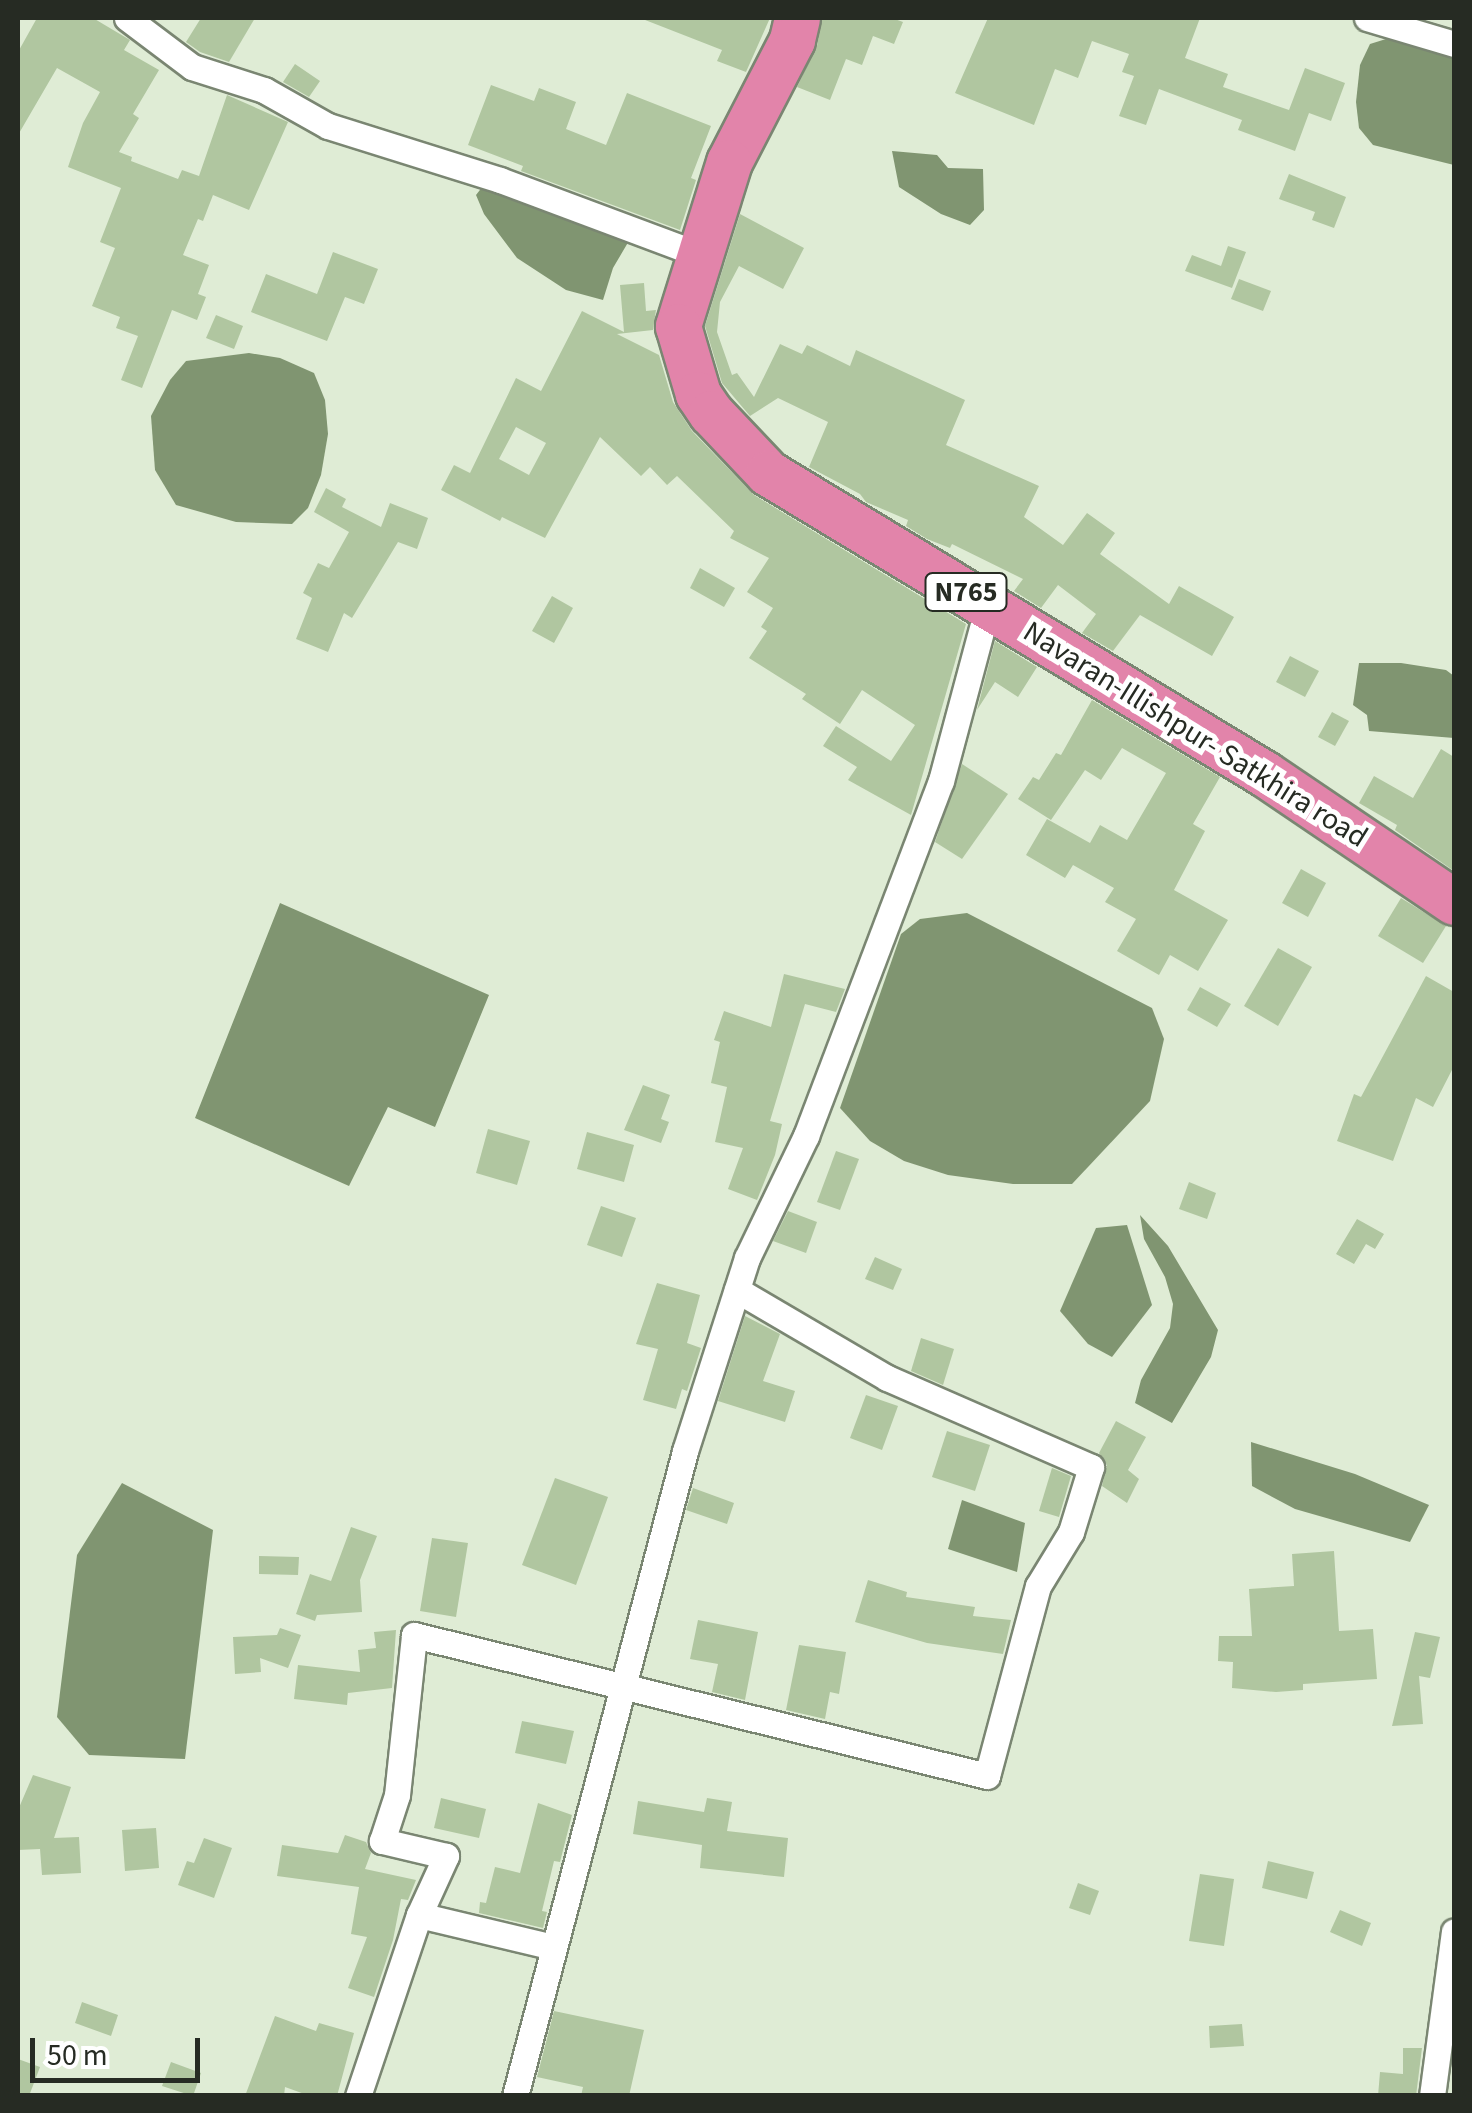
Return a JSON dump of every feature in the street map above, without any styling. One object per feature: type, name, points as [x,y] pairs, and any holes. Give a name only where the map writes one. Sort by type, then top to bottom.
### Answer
[{"type":"highway","name":"Navaran-Illishpur- Satkhira road","points":[[794,29],[729,162],[678,326],[698,394],[711,413],[768,473],[1265,774],[1454,902]]},
{"type":"street","points":[[127,18],[192,67],[264,90],[328,126],[500,180],[698,254]]},
{"type":"street","points":[[1367,18],[1454,44]]},
{"type":"street","points":[[515,2096],[685,1451],[747,1258],[806,1136],[941,780],[988,606]]},
{"type":"street","points":[[358,2096],[419,1914],[446,1856],[382,1841],[397,1795],[414,1636],[987,1776],[1038,1586],[1071,1532],[1090,1468],[888,1378],[737,1290]]},
{"type":"street","points":[[419,1914],[553,1947]]},
{"type":"street","points":[[1432,2096],[1454,1931]]},
{"type":"shaded area","points":[[1386,39],[1454,57],[1454,165],[1373,145],[1359,128],[1356,102],[1360,65],[1370,44]]},
{"type":"shaded area","points":[[892,151],[937,155],[948,168],[983,169],[984,210],[970,225],[941,214],[899,187]]},
{"type":"shaded area","points":[[483,186],[633,234],[613,268],[603,300],[566,290],[517,258],[484,214],[476,195]]},
{"type":"shaded area","points":[[249,353],[280,358],[314,373],[325,400],[328,434],[321,475],[308,508],[292,524],[236,522],[176,505],[155,470],[151,416],[170,380],[186,361]]},
{"type":"shaded area","points":[[1359,663],[1401,663],[1446,670],[1454,676],[1454,738],[1369,731],[1367,715],[1353,705]]},
{"type":"shaded area","points":[[280,903],[489,995],[435,1127],[388,1107],[349,1186],[195,1118]]},
{"type":"shaded area","points":[[967,913],[1152,1008],[1164,1039],[1150,1101],[1072,1184],[1013,1184],[948,1175],[904,1161],[870,1141],[840,1108],[901,934],[920,919]]},
{"type":"shaded area","points":[[1140,1215],[1168,1246],[1218,1330],[1211,1357],[1172,1423],[1135,1403],[1141,1380],[1170,1328],[1173,1304],[1165,1277],[1144,1239]]},
{"type":"shaded area","points":[[1127,1225],[1152,1305],[1112,1357],[1088,1344],[1060,1311],[1096,1228]]},
{"type":"shaded area","points":[[1251,1442],[1355,1474],[1429,1505],[1410,1542],[1295,1509],[1252,1486]]},
{"type":"shaded area","points":[[122,1483],[213,1530],[185,1759],[89,1755],[57,1717],[77,1555]]},
{"type":"shaded area","points":[[962,1500],[1025,1523],[1017,1572],[948,1549]]},
{"type":"building","points":[[37,18],[93,18],[130,40],[124,50],[159,70],[133,114],[139,118],[119,152],[132,157],[131,161],[178,179],[182,170],[199,176],[227,95],[288,122],[249,210],[213,195],[203,221],[198,219],[183,255],[209,265],[198,294],[206,297],[197,320],[172,310],[142,388],[121,380],[138,336],[116,328],[120,317],[92,306],[115,248],[100,242],[121,188],[68,167],[83,123],[100,92],[57,68],[18,135],[18,52]]},
{"type":"building","points":[[201,18],[255,18],[229,62],[200,52],[186,42]]},
{"type":"building","points":[[640,18],[770,18],[746,72],[717,61],[722,50]]},
{"type":"building","points":[[822,18],[892,18],[903,22],[894,44],[873,36],[862,65],[846,59],[830,100],[797,87],[817,46]]},
{"type":"building","points":[[988,18],[1200,18],[1185,58],[1228,74],[1223,87],[1289,110],[1305,68],[1345,83],[1331,121],[1309,113],[1295,151],[1238,130],[1242,120],[1159,89],[1146,125],[1119,116],[1134,76],[1122,72],[1129,54],[1092,41],[1078,78],[1055,69],[1034,125],[955,93]]},
{"type":"building","points":[[295,64],[320,81],[309,97],[283,82]]},
{"type":"building","points":[[491,85],[534,101],[539,88],[576,102],[566,129],[606,145],[627,93],[711,126],[691,178],[696,180],[680,230],[521,171],[523,166],[468,145]]},
{"type":"building","points":[[1289,174],[1346,197],[1334,228],[1312,220],[1315,212],[1279,199]]},
{"type":"building","points":[[740,214],[804,248],[783,289],[739,266],[720,302],[717,332],[732,375],[737,373],[754,397],[780,344],[802,354],[807,345],[850,366],[856,350],[965,400],[946,445],[1039,486],[1024,517],[1063,545],[1087,513],[1115,533],[1100,554],[1169,604],[1179,586],[1234,617],[1212,656],[1140,615],[1113,651],[1082,633],[1096,614],[1058,585],[1041,608],[1014,591],[1023,579],[952,544],[950,548],[927,539],[906,526],[908,520],[866,502],[860,494],[809,467],[828,422],[778,398],[750,416],[722,383],[705,326]]},
{"type":"building","points":[[1228,246],[1246,252],[1232,288],[1185,271],[1192,255],[1221,266]]},
{"type":"building","points":[[333,252],[378,269],[364,304],[345,297],[327,341],[251,312],[266,274],[317,294]]},
{"type":"building","points":[[1239,279],[1271,291],[1263,311],[1231,299]]},
{"type":"building","points":[[644,283],[646,311],[656,310],[653,330],[617,334],[659,355],[673,402],[692,431],[754,495],[966,624],[911,815],[848,780],[857,767],[823,746],[836,726],[891,761],[915,725],[862,690],[840,724],[802,699],[806,694],[749,658],[767,631],[761,627],[773,608],[747,592],[769,558],[730,538],[734,531],[677,476],[667,485],[650,467],[641,476],[600,437],[545,538],[502,517],[500,521],[441,490],[454,465],[470,473],[516,378],[541,391],[582,311],[624,332],[620,285]],"holes":[[[516,427],[546,443],[529,475],[499,459]]]},
{"type":"building","points":[[216,315],[243,326],[234,349],[206,338]]},
{"type":"building","points":[[326,488],[346,499],[342,507],[381,527],[390,503],[428,518],[417,549],[398,542],[352,618],[344,613],[328,652],[296,639],[312,598],[303,593],[318,563],[329,568],[349,532],[314,512]]},
{"type":"building","points":[[700,568],[735,588],[724,607],[690,588]]},
{"type":"building","points":[[552,596],[573,608],[554,643],[532,631]]},
{"type":"building","points":[[995,641],[1037,667],[1018,697],[995,682],[977,710]]},
{"type":"building","points":[[1290,656],[1319,671],[1305,697],[1276,682]]},
{"type":"building","points":[[1092,700],[1220,777],[1193,824],[1205,831],[1174,890],[1228,920],[1198,971],[1170,955],[1159,975],[1117,951],[1136,919],[1105,902],[1114,888],[1073,865],[1065,878],[1026,855],[1047,819],[1090,843],[1100,825],[1127,840],[1166,773],[1122,748],[1101,780],[1085,770],[1051,820],[1018,799],[1033,777],[1039,780],[1056,753],[1061,755]]},
{"type":"building","points":[[1332,712],[1349,721],[1335,746],[1318,737]]},
{"type":"building","points":[[1441,749],[1454,757],[1454,871],[1395,830],[1397,825],[1359,803],[1374,776],[1413,798]]},
{"type":"building","points":[[962,764],[1008,794],[962,859],[935,842]]},
{"type":"building","points":[[1301,869],[1326,883],[1308,917],[1282,903]]},
{"type":"building","points":[[1401,898],[1446,926],[1423,963],[1378,936]]},
{"type":"building","points":[[1278,948],[1312,967],[1278,1026],[1244,1006]]},
{"type":"building","points":[[784,974],[845,989],[836,1012],[805,1004],[770,1121],[782,1124],[775,1155],[757,1200],[728,1189],[743,1148],[715,1142],[727,1087],[711,1083],[720,1042],[714,1040],[724,1011],[771,1027]]},
{"type":"building","points":[[1426,976],[1454,992],[1454,1066],[1433,1107],[1416,1098],[1393,1161],[1337,1141],[1354,1094],[1361,1097]]},
{"type":"building","points":[[1200,987],[1231,1004],[1217,1027],[1187,1010]]},
{"type":"building","points":[[643,1085],[670,1095],[661,1119],[669,1122],[661,1143],[624,1130]]},
{"type":"building","points":[[488,1129],[530,1141],[517,1185],[476,1173]]},
{"type":"building","points":[[587,1132],[634,1145],[624,1182],[577,1169]]},
{"type":"building","points":[[836,1151],[859,1159],[840,1210],[817,1202]]},
{"type":"building","points":[[1189,1182],[1216,1193],[1207,1219],[1179,1209]]},
{"type":"building","points":[[601,1206],[636,1218],[622,1257],[587,1245]]},
{"type":"building","points":[[788,1211],[817,1222],[806,1253],[773,1241]]},
{"type":"building","points":[[1357,1219],[1384,1234],[1375,1249],[1366,1244],[1354,1264],[1336,1254]]},
{"type":"building","points":[[875,1257],[902,1269],[893,1290],[865,1279]]},
{"type":"building","points":[[657,1283],[700,1295],[687,1343],[701,1348],[687,1391],[682,1389],[676,1409],[643,1400],[658,1349],[636,1344]]},
{"type":"building","points":[[745,1316],[780,1334],[763,1381],[795,1391],[785,1422],[718,1401]]},
{"type":"building","points":[[921,1338],[954,1349],[943,1385],[911,1371]]},
{"type":"building","points":[[866,1395],[898,1406],[882,1450],[850,1438]]},
{"type":"building","points":[[1116,1421],[1146,1437],[1128,1470],[1139,1479],[1127,1503],[1102,1486],[1107,1465],[1099,1453]]},
{"type":"building","points":[[947,1431],[990,1445],[975,1491],[932,1477]]},
{"type":"building","points":[[1052,1468],[1071,1476],[1059,1517],[1039,1511]]},
{"type":"building","points":[[555,1478],[608,1497],[576,1585],[522,1565]]},
{"type":"building","points":[[693,1488],[734,1503],[727,1524],[686,1510]]},
{"type":"building","points":[[351,1527],[377,1536],[360,1580],[362,1612],[317,1615],[315,1621],[296,1614],[310,1574],[331,1581]]},
{"type":"building","points":[[432,1538],[468,1543],[456,1617],[420,1611]]},
{"type":"building","points":[[1334,1551],[1339,1631],[1373,1629],[1377,1679],[1303,1684],[1303,1690],[1276,1692],[1232,1688],[1233,1662],[1218,1661],[1219,1636],[1252,1636],[1249,1589],[1294,1586],[1292,1554]]},
{"type":"building","points":[[259,1556],[299,1557],[298,1575],[259,1574]]},
{"type":"building","points":[[868,1580],[907,1592],[906,1597],[975,1607],[973,1616],[1011,1620],[1003,1654],[927,1643],[855,1622]]},
{"type":"building","points":[[698,1620],[758,1632],[745,1700],[712,1692],[718,1664],[690,1659]]},
{"type":"building","points":[[280,1628],[301,1635],[288,1668],[260,1658],[261,1672],[235,1674],[233,1637],[277,1635]]},
{"type":"building","points":[[396,1630],[392,1688],[348,1693],[347,1705],[294,1699],[298,1665],[360,1672],[358,1650],[376,1648],[374,1632]]},
{"type":"building","points":[[1415,1632],[1440,1637],[1430,1678],[1419,1676],[1423,1724],[1392,1726]]},
{"type":"building","points":[[799,1645],[846,1652],[839,1694],[830,1692],[825,1719],[786,1710]]},
{"type":"building","points":[[522,1721],[574,1731],[566,1764],[515,1753]]},
{"type":"building","points":[[33,1775],[71,1787],[54,1838],[79,1837],[81,1873],[42,1875],[40,1849],[18,1850],[18,1810]]},
{"type":"building","points":[[441,1798],[486,1809],[479,1838],[434,1828]]},
{"type":"building","points":[[707,1798],[732,1802],[727,1831],[788,1838],[784,1877],[700,1868],[702,1845],[633,1834],[638,1801],[704,1812]]},
{"type":"building","points":[[538,1803],[572,1815],[560,1862],[554,1861],[542,1911],[547,1912],[543,1928],[479,1913],[480,1902],[486,1903],[495,1867],[520,1873]]},
{"type":"building","points":[[156,1828],[159,1868],[125,1871],[122,1830]]},
{"type":"building","points":[[345,1835],[366,1842],[371,1853],[365,1869],[416,1880],[408,1900],[401,1899],[393,1940],[374,1997],[348,1988],[367,1937],[351,1934],[359,1887],[277,1876],[282,1845],[338,1853]]},
{"type":"building","points":[[204,1838],[232,1848],[214,1898],[178,1885],[187,1861],[194,1863]]},
{"type":"building","points":[[1268,1861],[1314,1872],[1307,1899],[1262,1888]]},
{"type":"building","points":[[1200,1874],[1234,1879],[1224,1946],[1189,1941]]},
{"type":"building","points":[[1078,1883],[1099,1891],[1090,1915],[1069,1908]]},
{"type":"building","points":[[1340,1910],[1371,1923],[1362,1946],[1330,1932]]},
{"type":"building","points":[[82,2002],[118,2015],[111,2036],[75,2023]]},
{"type":"building","points":[[554,2011],[644,2030],[629,2096],[581,2096],[583,2087],[537,2077]]},
{"type":"building","points":[[275,2016],[316,2031],[319,2023],[354,2033],[337,2096],[310,2096],[285,2087],[284,2096],[245,2096]]},
{"type":"building","points":[[1242,2024],[1244,2046],[1210,2048],[1209,2026]]},
{"type":"building","points":[[1403,2048],[1422,2048],[1416,2096],[1378,2096],[1380,2072],[1403,2074]]},
{"type":"building","points":[[18,2059],[40,2067],[29,2096],[18,2096]]},
{"type":"building","points":[[171,2062],[201,2073],[193,2096],[162,2086]]}]
